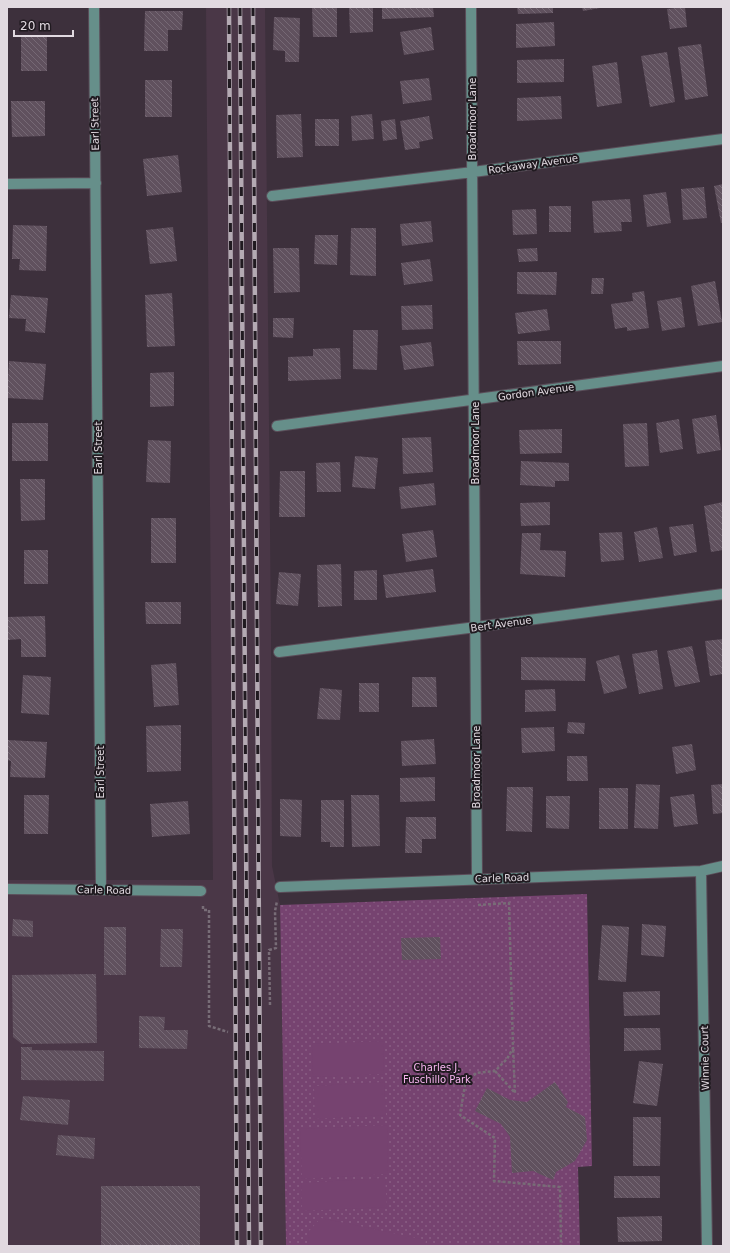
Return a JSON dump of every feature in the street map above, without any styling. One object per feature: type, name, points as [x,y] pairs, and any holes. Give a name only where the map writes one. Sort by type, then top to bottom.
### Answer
[{"type":"street","name":"Earl Street","points":[[94,7],[101,890]]},
{"type":"street","name":"Broadmoor Lane","points":[[471,7],[477,879]]},
{"type":"street","name":"Rockaway Avenue","points":[[272,196],[472,172],[723,139]]},
{"type":"street","points":[[7,184],[96,183]]},
{"type":"street","name":"Gordon Avenue","points":[[277,426],[723,366]]},
{"type":"street","name":"Bert Avenue","points":[[279,652],[723,594]]},
{"type":"street","name":"Carle Road","points":[[280,887],[701,871],[723,866]]},
{"type":"street","name":"Winnie Court","points":[[701,871],[707,1246]]},
{"type":"street","name":"Carle Road","points":[[7,889],[201,891]]},
{"type":"path","points":[[270,1005],[269,950],[276,948],[275,911],[280,887]]},
{"type":"path","points":[[201,891],[203,910],[209,910],[209,1026],[228,1032]]},
{"type":"path","points":[[478,905],[508,903],[512,1048],[515,1094],[495,1071]]},
{"type":"path","points":[[512,1048],[507,1059],[495,1071],[476,1073],[465,1085],[460,1115],[495,1138],[494,1181],[560,1187],[561,1246]]},
{"type":"shaded area","points":[[206,7],[265,7],[272,866],[280,905],[286,1246],[7,1246],[7,880],[213,880]]},
{"type":"green space","name":"Charles J. Fuschillo Park","points":[[587,894],[592,1166],[578,1167],[580,1246],[286,1246],[280,905]]},
{"type":"green space","points":[[383,1041],[384,1074],[313,1077],[312,1044]]},
{"type":"green space","points":[[384,1082],[386,1115],[315,1119],[314,1086]]},
{"type":"green space","points":[[387,1125],[388,1174],[302,1179],[300,1129]]},
{"type":"green space","points":[[385,1178],[387,1207],[302,1211],[301,1183]]},
{"type":"green space","points":[[321,1218],[426,1240],[425,1246],[309,1246],[308,1232]]},
{"type":"building","points":[[312,7],[337,7],[337,37],[313,37]]},
{"type":"building","points":[[349,7],[373,7],[373,32],[350,33]]},
{"type":"building","points":[[382,7],[433,7],[434,17],[382,19]]},
{"type":"building","points":[[517,7],[553,7],[553,13],[518,14]]},
{"type":"building","points":[[582,7],[600,7],[600,8],[583,11]]},
{"type":"building","points":[[685,7],[687,27],[670,29],[667,9]]},
{"type":"building","points":[[145,11],[183,11],[182,30],[168,30],[168,51],[144,51]]},
{"type":"building","points":[[274,17],[300,18],[299,62],[285,62],[285,51],[273,50]]},
{"type":"building","points":[[554,22],[555,46],[516,48],[516,24]]},
{"type":"building","points":[[431,27],[434,50],[404,55],[400,32]]},
{"type":"building","points":[[47,35],[47,71],[21,71],[21,36]]},
{"type":"building","points":[[701,44],[708,96],[685,100],[678,47]]},
{"type":"building","points":[[667,52],[675,102],[650,107],[641,56]]},
{"type":"building","points":[[564,59],[564,82],[517,83],[517,60]]},
{"type":"building","points":[[617,62],[622,103],[597,107],[592,66]]},
{"type":"building","points":[[429,78],[432,100],[403,104],[400,81]]},
{"type":"building","points":[[145,80],[172,80],[172,117],[145,117]]},
{"type":"building","points":[[561,96],[562,119],[517,121],[517,98]]},
{"type":"building","points":[[11,101],[45,101],[45,136],[12,137]]},
{"type":"building","points":[[301,114],[303,157],[277,158],[276,115]]},
{"type":"building","points":[[372,114],[374,139],[352,141],[351,116]]},
{"type":"building","points":[[429,116],[433,139],[419,142],[420,148],[405,150],[400,121]]},
{"type":"building","points":[[315,119],[339,119],[339,146],[315,146]]},
{"type":"building","points":[[395,119],[397,139],[383,141],[381,121]]},
{"type":"building","points":[[178,155],[182,192],[147,196],[143,159]]},
{"type":"building","points":[[723,184],[723,223],[721,223],[714,186]]},
{"type":"building","points":[[704,187],[707,218],[683,220],[681,189]]},
{"type":"building","points":[[666,192],[671,223],[647,227],[643,195]]},
{"type":"building","points":[[630,199],[632,222],[621,222],[622,231],[594,233],[592,201]]},
{"type":"building","points":[[549,206],[571,206],[571,232],[549,232]]},
{"type":"building","points":[[536,209],[537,234],[513,235],[512,210]]},
{"type":"building","points":[[431,221],[433,242],[402,246],[400,224]]},
{"type":"building","points":[[13,225],[47,226],[46,271],[19,270],[20,259],[12,259]]},
{"type":"building","points":[[173,227],[177,261],[150,264],[146,230]]},
{"type":"building","points":[[351,228],[376,228],[376,276],[350,275]]},
{"type":"building","points":[[315,235],[338,235],[337,265],[314,264]]},
{"type":"building","points":[[273,248],[299,248],[300,292],[274,293]]},
{"type":"building","points":[[537,248],[538,261],[519,262],[517,249]]},
{"type":"building","points":[[430,259],[433,281],[404,285],[401,263]]},
{"type":"building","points":[[517,272],[557,272],[556,295],[517,294]]},
{"type":"building","points":[[592,278],[604,278],[603,294],[591,294]]},
{"type":"building","points":[[715,281],[722,322],[698,326],[691,286]]},
{"type":"building","points":[[644,291],[649,328],[627,331],[627,327],[615,329],[611,304],[633,301],[632,293]]},
{"type":"building","points":[[172,293],[175,346],[147,347],[145,295]]},
{"type":"building","points":[[11,295],[48,298],[45,333],[25,331],[26,319],[9,318]]},
{"type":"building","points":[[681,297],[685,327],[662,331],[657,301]]},
{"type":"building","points":[[432,305],[433,329],[402,330],[401,306]]},
{"type":"building","points":[[547,309],[550,330],[518,334],[515,313]]},
{"type":"building","points":[[273,318],[294,318],[293,338],[273,337]]},
{"type":"building","points":[[353,330],[378,330],[377,370],[353,369]]},
{"type":"building","points":[[517,341],[561,341],[561,364],[518,365]]},
{"type":"building","points":[[431,342],[434,366],[404,370],[400,346]]},
{"type":"building","points":[[340,348],[341,379],[288,381],[288,357],[313,356],[313,349]]},
{"type":"building","points":[[9,361],[46,364],[43,400],[7,398]]},
{"type":"building","points":[[174,372],[174,406],[150,407],[150,373]]},
{"type":"building","points":[[716,415],[721,450],[697,454],[692,419]]},
{"type":"building","points":[[679,419],[683,449],[660,453],[656,423]]},
{"type":"building","points":[[12,423],[48,423],[48,461],[12,461]]},
{"type":"building","points":[[647,423],[649,466],[625,467],[623,424]]},
{"type":"building","points":[[562,429],[562,453],[520,454],[519,430]]},
{"type":"building","points":[[431,437],[433,472],[403,474],[402,438]]},
{"type":"building","points":[[148,440],[171,441],[170,483],[146,482]]},
{"type":"building","points":[[355,456],[378,458],[375,489],[352,487]]},
{"type":"building","points":[[521,461],[569,463],[569,481],[555,481],[555,487],[520,485]]},
{"type":"building","points":[[340,462],[341,492],[317,492],[316,463]]},
{"type":"building","points":[[280,471],[305,471],[305,517],[279,517]]},
{"type":"building","points":[[20,479],[45,479],[45,520],[21,521]]},
{"type":"building","points":[[434,483],[436,505],[401,509],[399,487]]},
{"type":"building","points":[[550,502],[550,525],[521,526],[520,503]]},
{"type":"building","points":[[723,502],[723,550],[711,552],[704,506]]},
{"type":"building","points":[[151,518],[176,518],[176,563],[151,563]]},
{"type":"building","points":[[693,524],[697,552],[674,556],[669,527]]},
{"type":"building","points":[[657,527],[663,558],[639,562],[634,532]]},
{"type":"building","points":[[433,530],[437,557],[406,562],[402,534]]},
{"type":"building","points":[[622,532],[624,560],[601,562],[599,533]]},
{"type":"building","points":[[522,533],[541,533],[540,550],[566,551],[565,577],[520,574]]},
{"type":"building","points":[[24,550],[48,550],[48,584],[24,584]]},
{"type":"building","points":[[341,564],[342,606],[318,607],[317,565]]},
{"type":"building","points":[[433,569],[436,592],[386,598],[383,575]]},
{"type":"building","points":[[377,570],[377,600],[354,600],[354,571]]},
{"type":"building","points":[[279,572],[301,574],[298,606],[276,604]]},
{"type":"building","points":[[145,602],[181,602],[181,624],[146,624]]},
{"type":"building","points":[[45,616],[46,657],[21,657],[21,639],[8,640],[7,617]]},
{"type":"building","points":[[723,639],[723,674],[710,676],[705,641]]},
{"type":"building","points":[[692,646],[700,682],[675,687],[667,651]]},
{"type":"building","points":[[657,650],[663,689],[639,694],[632,654]]},
{"type":"building","points":[[619,655],[627,688],[604,694],[596,661]]},
{"type":"building","points":[[521,657],[586,658],[585,681],[521,680]]},
{"type":"building","points":[[176,663],[179,705],[154,707],[151,665]]},
{"type":"building","points":[[23,675],[51,677],[49,715],[21,713]]},
{"type":"building","points":[[412,677],[436,677],[437,707],[412,707]]},
{"type":"building","points":[[359,683],[379,683],[379,712],[359,712]]},
{"type":"building","points":[[320,688],[342,690],[340,720],[317,719]]},
{"type":"building","points":[[555,689],[556,711],[525,712],[525,690]]},
{"type":"building","points":[[568,722],[585,723],[584,734],[567,733]]},
{"type":"building","points":[[181,725],[181,771],[147,772],[146,726]]},
{"type":"building","points":[[554,727],[555,751],[522,753],[521,728]]},
{"type":"building","points":[[434,739],[436,764],[402,766],[401,741]]},
{"type":"building","points":[[7,740],[47,742],[45,778],[10,777],[11,761],[7,760]]},
{"type":"building","points":[[692,744],[696,770],[676,774],[672,747]]},
{"type":"building","points":[[567,756],[587,756],[588,781],[567,781]]},
{"type":"building","points":[[435,777],[435,801],[400,802],[400,778]]},
{"type":"building","points":[[636,784],[660,785],[658,829],[634,828]]},
{"type":"building","points":[[723,784],[723,813],[713,814],[711,785]]},
{"type":"building","points":[[507,787],[533,787],[532,832],[506,831]]},
{"type":"building","points":[[599,788],[628,788],[628,829],[599,829]]},
{"type":"building","points":[[694,794],[698,824],[674,827],[670,797]]},
{"type":"building","points":[[24,795],[49,795],[48,834],[24,834]]},
{"type":"building","points":[[351,795],[379,795],[380,846],[352,847]]},
{"type":"building","points":[[546,796],[570,796],[569,829],[546,828]]},
{"type":"building","points":[[280,799],[302,800],[301,837],[280,836]]},
{"type":"building","points":[[321,800],[344,800],[344,847],[330,847],[330,842],[321,842]]},
{"type":"building","points":[[188,801],[190,834],[152,837],[150,804]]},
{"type":"building","points":[[406,817],[436,817],[436,839],[422,839],[422,853],[405,853]]},
{"type":"building","points":[[13,919],[33,921],[33,937],[12,936]]},
{"type":"building","points":[[642,924],[666,926],[664,957],[641,955]]},
{"type":"building","points":[[602,925],[629,927],[626,982],[598,980]]},
{"type":"building","points":[[104,927],[126,927],[126,975],[104,975]]},
{"type":"building","points":[[161,929],[183,929],[182,967],[160,967]]},
{"type":"building","points":[[440,937],[441,959],[402,960],[401,938]]},
{"type":"building","points":[[96,974],[97,1043],[22,1044],[13,1037],[12,975]]},
{"type":"building","points":[[660,991],[660,1015],[624,1016],[623,992]]},
{"type":"building","points":[[139,1016],[165,1017],[164,1030],[188,1030],[187,1049],[139,1048]]},
{"type":"building","points":[[624,1028],[660,1028],[661,1050],[624,1051]]},
{"type":"building","points":[[21,1047],[32,1047],[32,1050],[104,1051],[104,1081],[21,1080]]},
{"type":"building","points":[[639,1061],[663,1064],[657,1106],[633,1103]]},
{"type":"building","points":[[555,1082],[568,1102],[566,1107],[585,1117],[587,1140],[575,1161],[556,1172],[553,1180],[533,1171],[512,1173],[510,1137],[501,1124],[475,1111],[487,1088],[510,1100],[527,1102]]},
{"type":"building","points":[[23,1096],[70,1100],[68,1125],[20,1120]]},
{"type":"building","points":[[633,1117],[661,1117],[660,1166],[633,1166]]},
{"type":"building","points":[[58,1135],[95,1138],[94,1159],[56,1155]]},
{"type":"building","points":[[614,1176],[660,1176],[660,1198],[614,1198]]},
{"type":"building","points":[[101,1186],[200,1186],[200,1246],[101,1246]]},
{"type":"building","points":[[662,1216],[662,1241],[618,1242],[617,1217]]},
{"type":"railway","points":[[229,7],[237,1246]]},
{"type":"railway","points":[[240,7],[249,1246]]},
{"type":"railway","points":[[253,7],[261,1246]]}]
